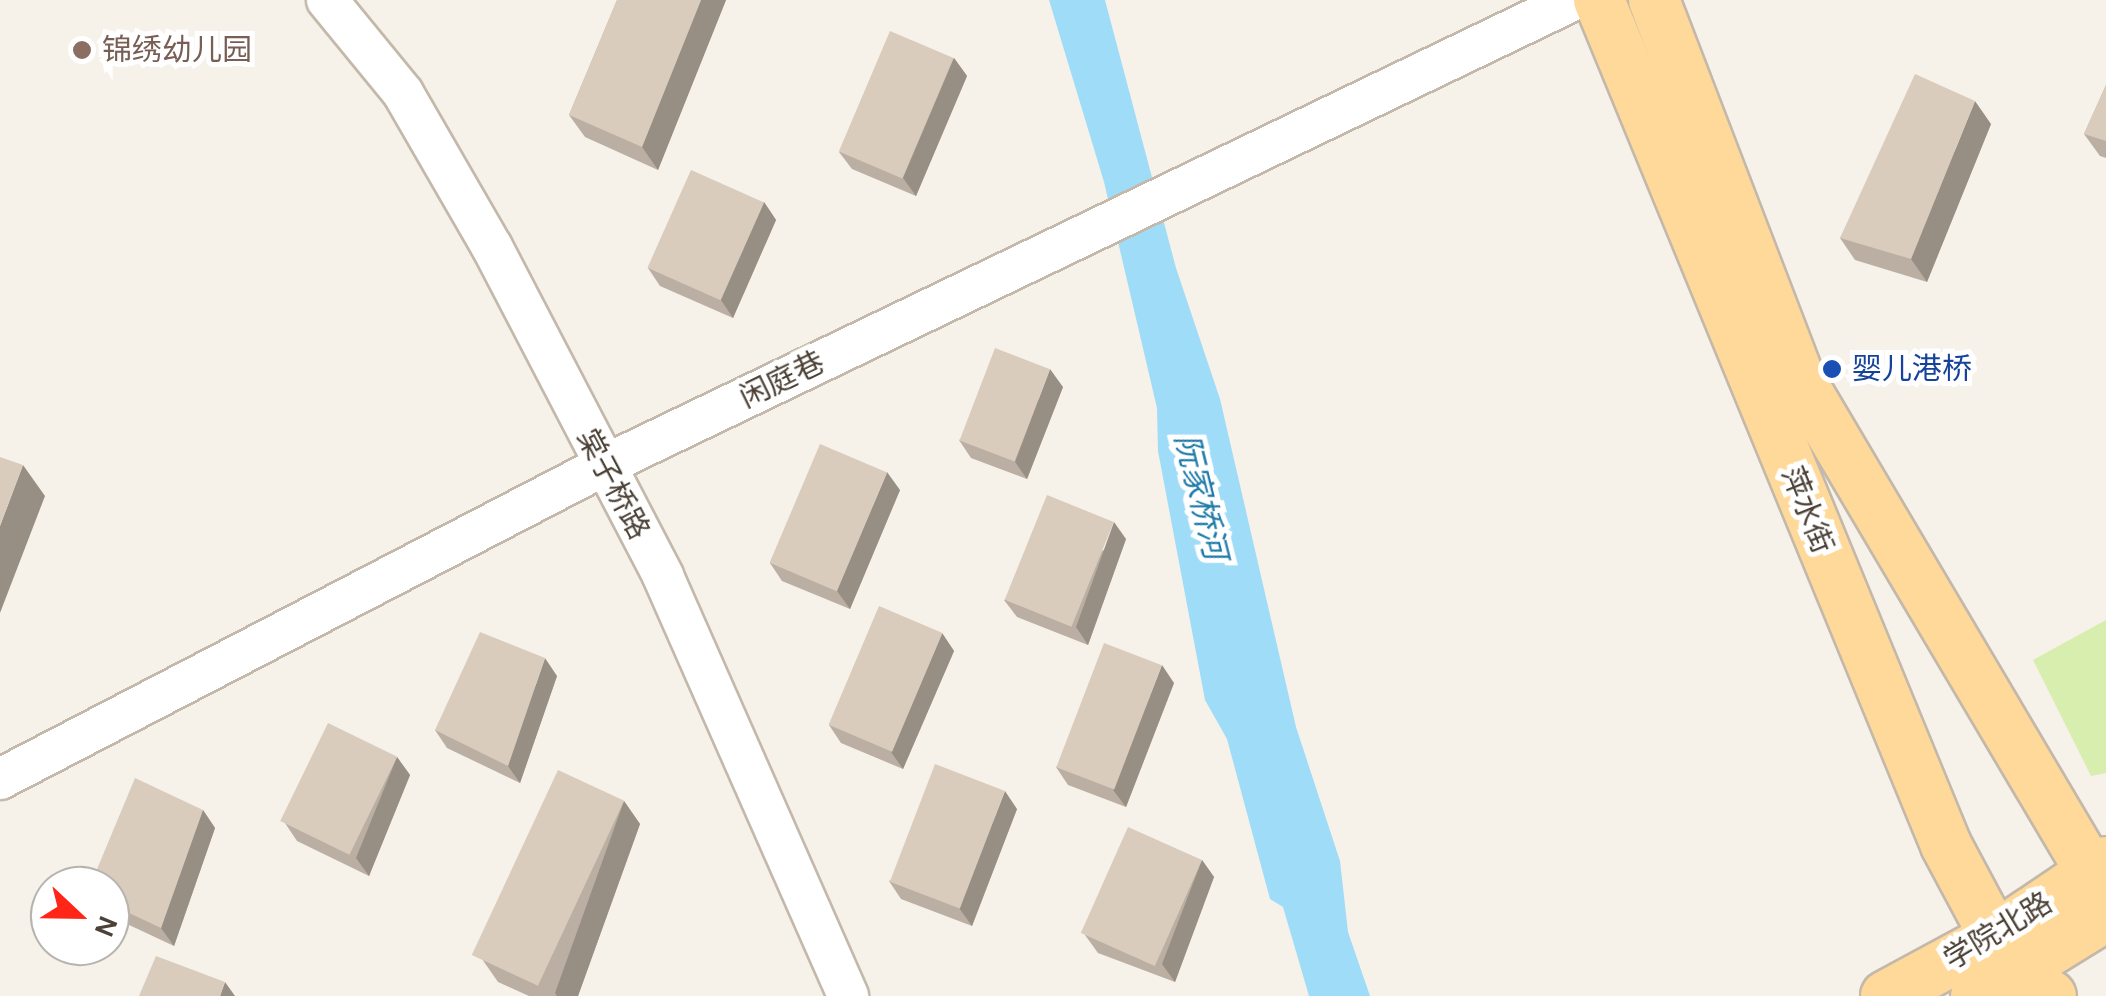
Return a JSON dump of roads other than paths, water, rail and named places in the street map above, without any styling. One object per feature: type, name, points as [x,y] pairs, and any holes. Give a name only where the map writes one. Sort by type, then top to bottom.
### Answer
[{"type":"main road","name":"萍水街","points":[[1599,0],[1946,845],[2009,976]]},
{"type":"main road","name":"萍水街","points":[[1654,0],[1800,380],[2102,887]]},
{"type":"main road","name":"学院北路","points":[[1886,996],[2009,976],[2102,887]]},
{"type":"street","name":"棠子桥路","points":[[327,0],[404,93],[492,247],[602,466],[663,576],[848,996]]},
{"type":"street","name":"闲庭巷","points":[[0,779],[602,466],[1574,0]]},
{"type":"water","name":"阮家桥河","points":[[1049,0],[1105,0],[1176,268],[1220,399],[1296,727],[1340,861],[1348,932],[1370,996],[1309,996],[1283,907],[1270,899],[1227,739],[1205,700],[1158,451],[1157,408],[1104,182]]},
{"type":"place","name":"锦绣幼儿园","points":[[82,50]]},
{"type":"place","name":"婴儿港桥","points":[[1832,369]]}]
